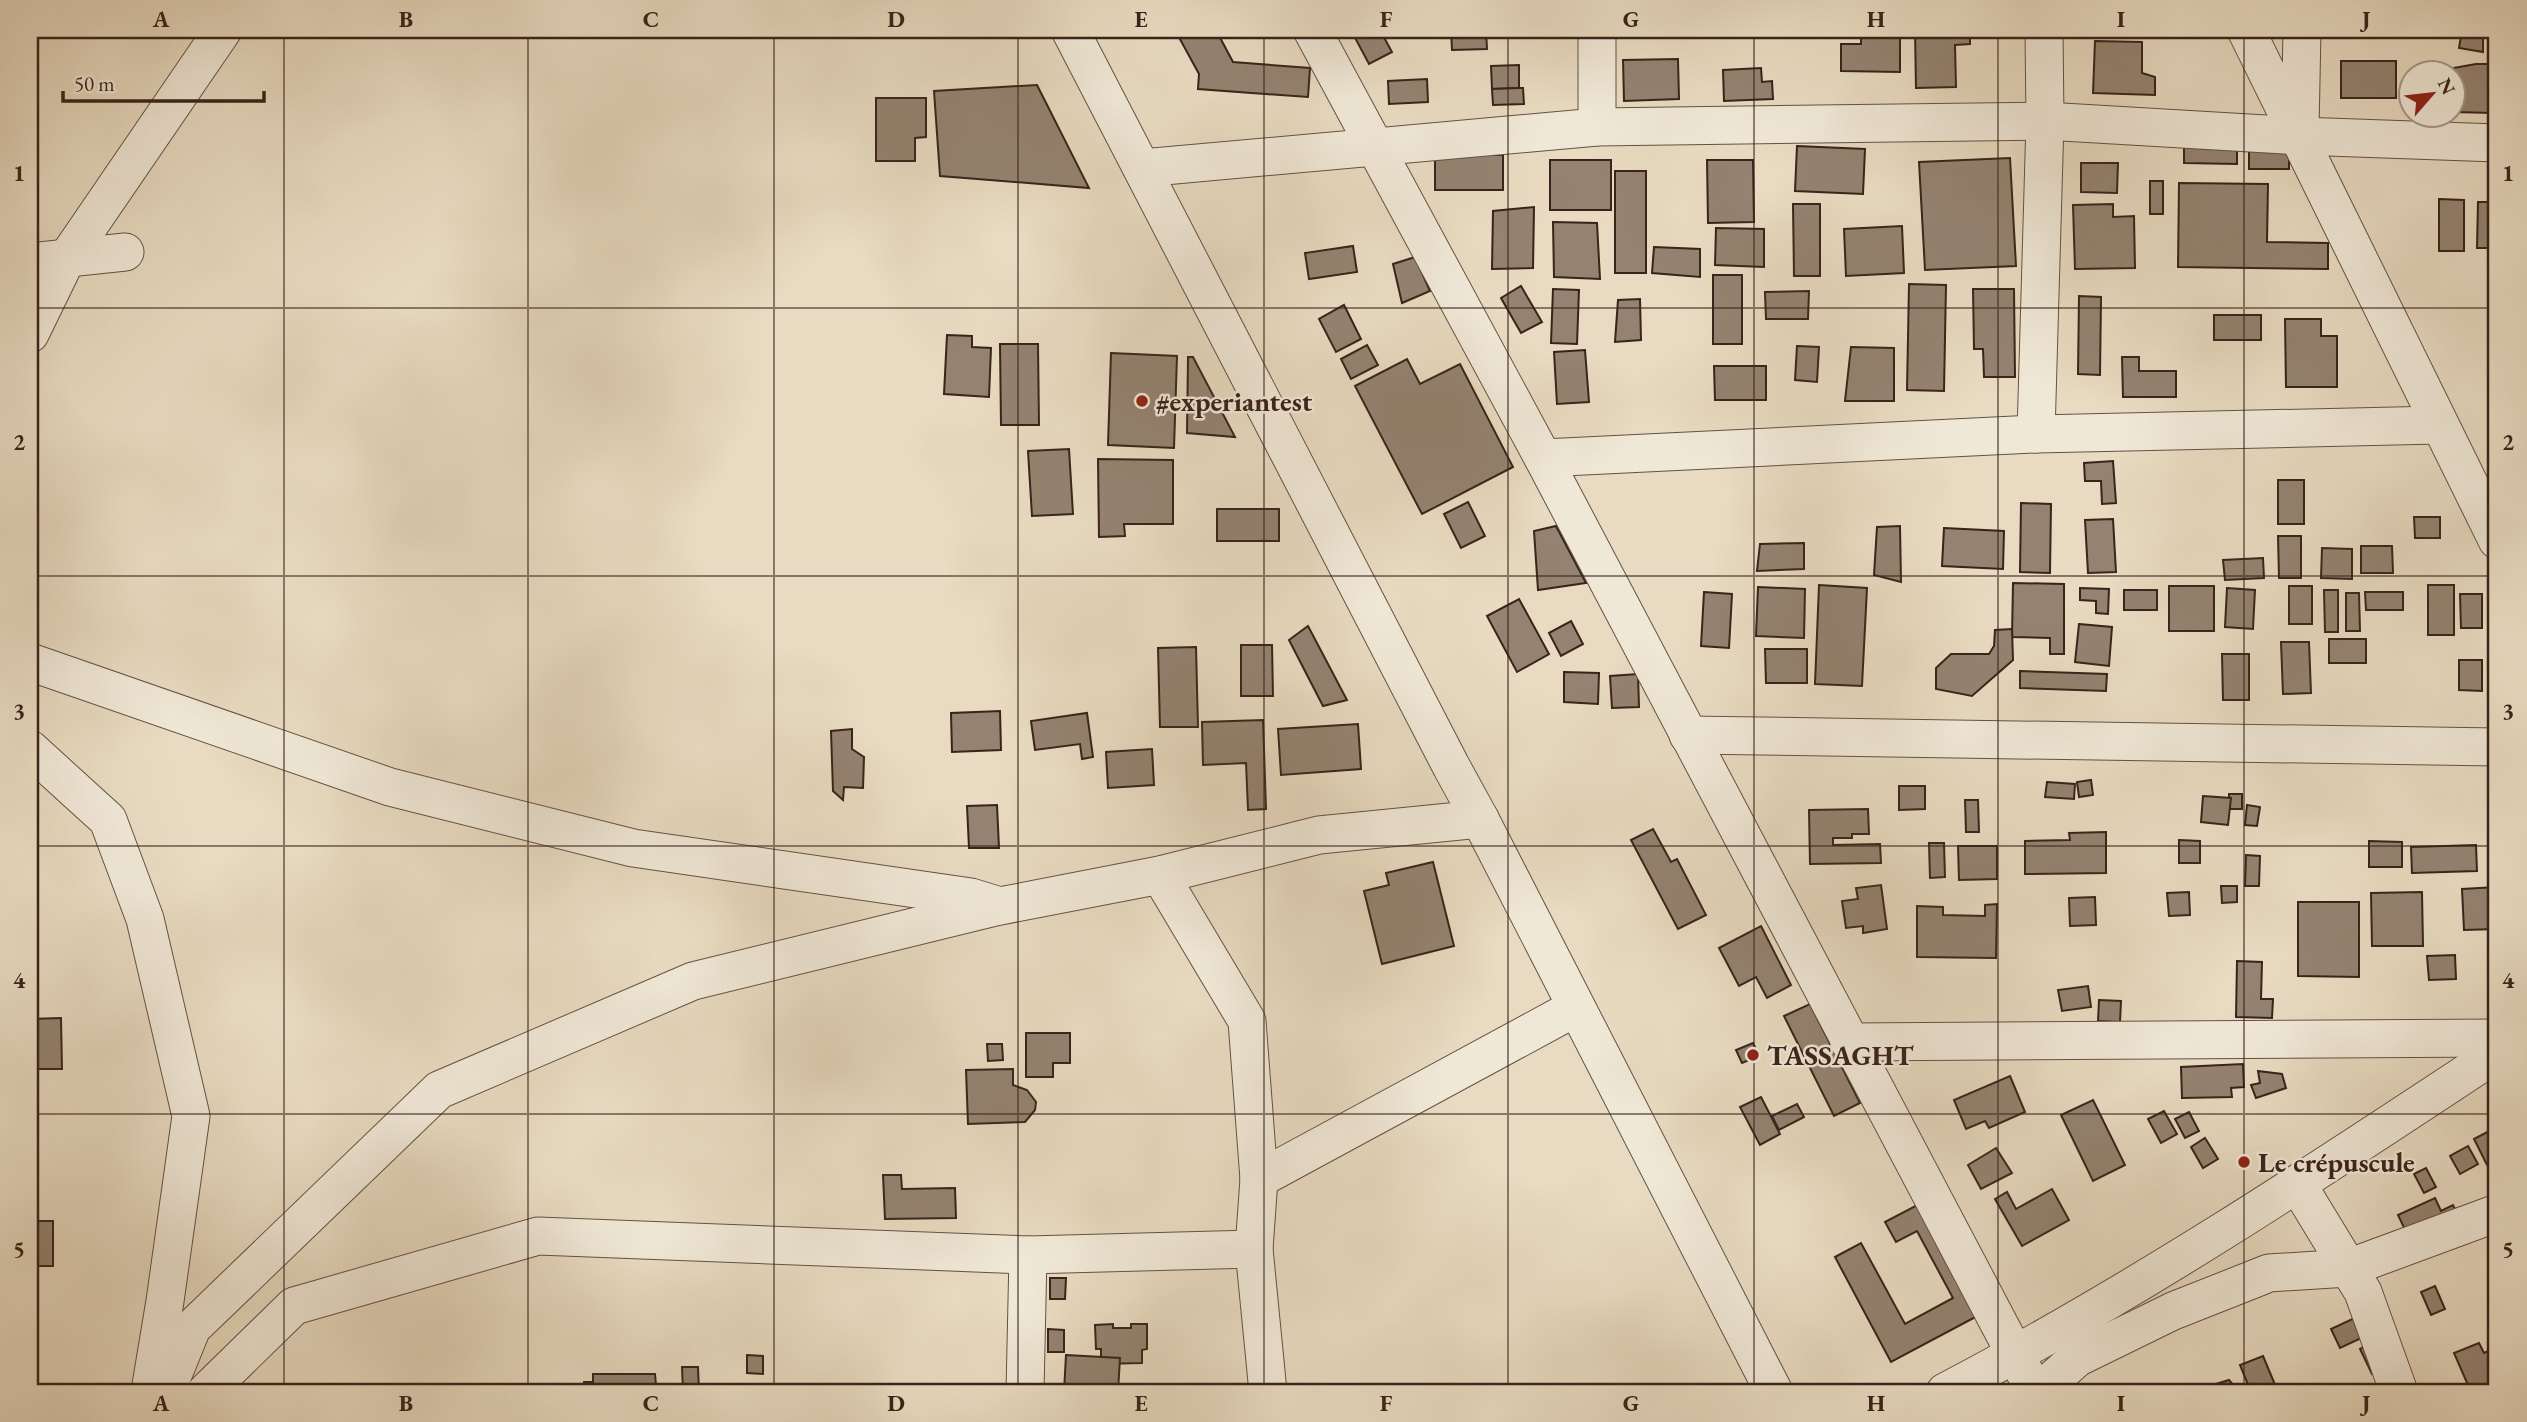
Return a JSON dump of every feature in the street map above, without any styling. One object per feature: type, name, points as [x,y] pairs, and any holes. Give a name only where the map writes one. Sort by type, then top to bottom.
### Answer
[{"type":"street","points":[[30,334],[66,258],[223,30]]},
{"type":"street","points":[[1070,30],[1480,819],[1773,1392]]},
{"type":"street","points":[[1312,30],[1543,458],[1849,1042],[2037,1392],[2077,1358],[2185,1306],[2269,1273],[2348,1268],[2497,1213]]},
{"type":"street","points":[[1597,30],[1597,127]]},
{"type":"street","points":[[2036,434],[2045,121],[2044,30]]},
{"type":"street","points":[[2246,30],[2497,540]]},
{"type":"street","points":[[2300,136],[2302,30]]},
{"type":"street","points":[[1142,167],[1597,127],[2045,121],[2300,136],[2497,143]]},
{"type":"street","points":[[30,262],[125,252]]},
{"type":"street","points":[[1543,458],[2036,434],[2439,425]]},
{"type":"street","points":[[30,662],[390,787],[633,848],[971,897],[1000,906]]},
{"type":"street","points":[[1688,735],[2497,747]]},
{"type":"street","points":[[30,749],[108,820],[145,919],[191,1116],[150,1392]]},
{"type":"street","points":[[166,1392],[192,1328],[439,1090],[693,981],[1000,906],[1160,875],[1319,835],[1480,819]]},
{"type":"street","points":[[1160,875],[1247,1021],[1259,1180],[1254,1249],[1268,1392]]},
{"type":"street","points":[[1259,1180],[1576,1009]]},
{"type":"street","points":[[1849,1042],[2497,1038]]},
{"type":"street","points":[[1945,1392],[2017,1355],[2298,1185],[2497,1053]]},
{"type":"street","points":[[2298,1185],[2363,1292],[2399,1392]]},
{"type":"street","points":[[206,1392],[294,1306],[538,1236],[1028,1255],[1254,1249]]},
{"type":"street","points":[[1025,1392],[1028,1255]]},
{"type":"building","points":[[1175,30],[1216,30],[1233,62],[1310,68],[1308,97],[1198,89],[1199,74]]},
{"type":"building","points":[[1361,30],[1380,30],[1392,52],[1369,64],[1353,34]]},
{"type":"building","points":[[1451,30],[1486,30],[1487,49],[1452,50]]},
{"type":"building","points":[[1861,30],[1900,31],[1900,72],[1841,71],[1841,44],[1861,44]]},
{"type":"building","points":[[1915,30],[1970,30],[1970,44],[1955,45],[1956,87],[1916,88]]},
{"type":"building","points":[[2352,30],[2433,30],[2433,33],[2352,35]]},
{"type":"building","points":[[2462,30],[2483,30],[2483,52],[2459,48]]},
{"type":"building","points":[[2095,41],[2142,42],[2142,73],[2155,77],[2155,95],[2093,93]]},
{"type":"building","points":[[1678,59],[1679,99],[1624,101],[1623,60]]},
{"type":"building","points":[[2341,61],[2396,61],[2396,98],[2341,98]]},
{"type":"building","points":[[2491,64],[2492,113],[2468,112],[2468,65]]},
{"type":"building","points":[[1519,65],[1519,88],[1492,89],[1491,66]]},
{"type":"building","points":[[1761,68],[1762,82],[1772,81],[1773,99],[1724,101],[1723,70]]},
{"type":"building","points":[[1427,79],[1428,102],[1389,104],[1388,81]]},
{"type":"building","points":[[1037,85],[1089,188],[940,176],[934,91]]},
{"type":"building","points":[[1523,88],[1524,104],[1493,105],[1492,89]]},
{"type":"building","points":[[876,98],[926,98],[926,137],[915,138],[915,161],[876,161]]},
{"type":"building","points":[[2184,143],[2237,144],[2237,164],[2184,163]]},
{"type":"building","points":[[1797,146],[1865,149],[1863,194],[1795,191]]},
{"type":"building","points":[[2249,148],[2289,149],[2289,169],[2249,169]]},
{"type":"building","points":[[1435,155],[1503,155],[1503,190],[1435,190]]},
{"type":"building","points":[[2010,158],[2016,266],[1925,270],[1919,162]]},
{"type":"building","points":[[1550,160],[1611,160],[1611,210],[1550,210]]},
{"type":"building","points":[[1707,160],[1753,160],[1754,222],[1708,223]]},
{"type":"building","points":[[2081,163],[2118,163],[2117,193],[2081,192]]},
{"type":"building","points":[[1615,171],[1646,171],[1646,273],[1615,273]]},
{"type":"building","points":[[2150,181],[2163,181],[2163,214],[2150,214]]},
{"type":"building","points":[[2179,183],[2268,184],[2267,242],[2328,243],[2328,269],[2178,267]]},
{"type":"building","points":[[2439,199],[2464,200],[2464,251],[2439,251]]},
{"type":"building","points":[[2478,202],[2497,202],[2497,248],[2477,248]]},
{"type":"building","points":[[1793,204],[1820,204],[1820,276],[1794,276]]},
{"type":"building","points":[[2113,204],[2113,217],[2134,216],[2135,268],[2075,269],[2073,205]]},
{"type":"building","points":[[1534,207],[1533,268],[1492,269],[1493,211]]},
{"type":"building","points":[[1553,222],[1597,223],[1600,279],[1554,277]]},
{"type":"building","points":[[1902,226],[1904,273],[1846,276],[1844,229]]},
{"type":"building","points":[[1716,228],[1764,229],[1764,267],[1715,265]]},
{"type":"building","points":[[1353,246],[1357,272],[1309,279],[1305,253]]},
{"type":"building","points":[[1654,247],[1700,249],[1700,277],[1652,273]]},
{"type":"building","points":[[1415,257],[1430,291],[1402,303],[1393,264]]},
{"type":"building","points":[[1713,275],[1742,275],[1742,344],[1713,344]]},
{"type":"building","points":[[1909,284],[1946,285],[1944,391],[1907,390]]},
{"type":"building","points":[[1521,286],[1542,322],[1521,333],[1501,298]]},
{"type":"building","points":[[1553,289],[1579,290],[1577,344],[1551,343]]},
{"type":"building","points":[[1973,289],[2014,289],[2015,377],[1984,377],[1983,349],[1974,349]]},
{"type":"building","points":[[1809,291],[1808,319],[1766,319],[1765,292]]},
{"type":"building","points":[[2079,296],[2101,297],[2100,375],[2078,374]]},
{"type":"building","points":[[1640,299],[1641,340],[1615,342],[1618,300]]},
{"type":"building","points":[[1344,305],[1361,339],[1336,352],[1319,319]]},
{"type":"building","points":[[2214,315],[2261,315],[2261,340],[2214,340]]},
{"type":"building","points":[[2285,319],[2321,319],[2321,336],[2337,336],[2337,387],[2286,387]]},
{"type":"building","points":[[947,335],[972,336],[972,347],[991,348],[989,397],[944,394]]},
{"type":"building","points":[[1000,344],[1038,344],[1039,425],[1001,425]]},
{"type":"building","points":[[1367,345],[1378,365],[1351,379],[1341,359]]},
{"type":"building","points":[[1797,346],[1819,347],[1817,382],[1795,380]]},
{"type":"building","points":[[1851,347],[1894,348],[1894,401],[1845,401]]},
{"type":"building","points":[[1585,350],[1589,402],[1557,404],[1554,352]]},
{"type":"building","name":"#experiantest","points":[[1111,353],[1177,356],[1174,448],[1108,445]]},
{"type":"building","points":[[1188,357],[1193,357],[1235,437],[1187,433]]},
{"type":"building","points":[[2122,357],[2139,357],[2139,371],[2176,371],[2176,397],[2123,397]]},
{"type":"building","points":[[1407,359],[1420,384],[1460,364],[1513,467],[1422,514],[1355,386]]},
{"type":"building","points":[[1714,366],[1766,366],[1766,400],[1715,400]]},
{"type":"building","points":[[1069,449],[1073,514],[1032,516],[1028,451]]},
{"type":"building","points":[[1098,459],[1173,460],[1173,524],[1124,524],[1125,536],[1099,537]]},
{"type":"building","points":[[2113,461],[2116,503],[2102,504],[2101,481],[2085,481],[2084,463]]},
{"type":"building","points":[[2278,480],[2304,480],[2304,524],[2278,524]]},
{"type":"building","points":[[1468,502],[1485,536],[1461,548],[1444,514]]},
{"type":"building","points":[[2021,503],[2051,504],[2050,573],[2020,572]]},
{"type":"building","points":[[1217,509],[1279,509],[1279,541],[1217,541]]},
{"type":"building","points":[[2414,517],[2440,517],[2440,538],[2415,538]]},
{"type":"building","points":[[2113,519],[2116,572],[2088,573],[2085,520]]},
{"type":"building","points":[[1556,526],[1586,583],[1538,590],[1534,531]]},
{"type":"building","points":[[1900,526],[1901,582],[1874,575],[1877,527]]},
{"type":"building","points":[[1944,528],[2004,531],[2003,569],[1942,566]]},
{"type":"building","points":[[2278,536],[2301,536],[2301,578],[2279,578]]},
{"type":"building","points":[[1804,543],[1804,569],[1757,571],[1760,544]]},
{"type":"building","points":[[2361,546],[2392,546],[2393,573],[2361,573]]},
{"type":"building","points":[[2322,548],[2352,549],[2352,579],[2321,578]]},
{"type":"building","points":[[2263,558],[2264,578],[2225,580],[2223,560]]},
{"type":"building","points":[[2013,583],[2064,584],[2064,654],[2050,654],[2050,638],[2012,637]]},
{"type":"building","points":[[1819,585],[1867,588],[1862,686],[1815,684]]},
{"type":"building","points":[[2428,585],[2454,585],[2454,635],[2428,635]]},
{"type":"building","points":[[2169,586],[2214,586],[2214,631],[2169,631]]},
{"type":"building","points":[[2289,586],[2312,586],[2312,624],[2289,624]]},
{"type":"building","points":[[1758,587],[1805,589],[1804,638],[1756,636]]},
{"type":"building","points":[[2080,588],[2109,589],[2108,614],[2096,613],[2096,601],[2080,600]]},
{"type":"building","points":[[2227,588],[2255,590],[2253,629],[2225,627]]},
{"type":"building","points":[[2124,590],[2157,590],[2157,610],[2124,610]]},
{"type":"building","points":[[2324,590],[2338,590],[2338,632],[2325,632]]},
{"type":"building","points":[[1704,592],[1732,594],[1729,648],[1701,646]]},
{"type":"building","points":[[2365,592],[2403,592],[2403,610],[2366,610]]},
{"type":"building","points":[[2346,593],[2359,593],[2360,631],[2346,631]]},
{"type":"building","points":[[2460,594],[2482,594],[2482,628],[2461,628]]},
{"type":"building","points":[[1519,599],[1549,654],[1517,672],[1487,616]]},
{"type":"building","points":[[1571,621],[1583,644],[1561,656],[1549,633]]},
{"type":"building","points":[[2079,624],[2112,627],[2109,666],[2075,662]]},
{"type":"building","points":[[1308,626],[1347,700],[1323,706],[1289,640]]},
{"type":"building","points":[[2012,629],[2013,660],[1972,696],[1936,689],[1936,668],[1951,654],[1989,654],[1994,646],[1995,630]]},
{"type":"building","points":[[2329,639],[2366,639],[2366,663],[2329,663]]},
{"type":"building","points":[[2281,642],[2309,642],[2311,693],[2283,694]]},
{"type":"building","points":[[1241,645],[1272,645],[1273,696],[1241,696]]},
{"type":"building","points":[[1196,647],[1198,727],[1160,727],[1158,648]]},
{"type":"building","points":[[1765,649],[1807,649],[1807,683],[1766,683]]},
{"type":"building","points":[[2222,654],[2249,654],[2249,700],[2223,700]]},
{"type":"building","points":[[2459,660],[2482,660],[2482,691],[2459,690]]},
{"type":"building","points":[[2020,671],[2107,674],[2106,691],[2020,688]]},
{"type":"building","points":[[1564,672],[1599,673],[1598,704],[1564,702]]},
{"type":"building","points":[[1638,674],[1639,707],[1612,708],[1610,676]]},
{"type":"building","points":[[1000,711],[1001,750],[952,752],[951,713]]},
{"type":"building","points":[[1087,713],[1093,757],[1082,759],[1080,744],[1035,750],[1031,721]]},
{"type":"building","points":[[1263,720],[1266,809],[1248,810],[1246,763],[1203,765],[1202,722]]},
{"type":"building","points":[[1358,724],[1361,769],[1281,775],[1278,729]]},
{"type":"building","points":[[852,729],[852,749],[864,757],[863,788],[844,787],[843,800],[833,791],[831,731]]},
{"type":"building","points":[[1152,749],[1154,785],[1108,788],[1106,752]]},
{"type":"building","points":[[2091,780],[2093,795],[2079,797],[2077,782]]},
{"type":"building","points":[[2047,782],[2075,784],[2074,799],[2045,797]]},
{"type":"building","points":[[1899,786],[1925,786],[1925,809],[1899,810]]},
{"type":"building","points":[[2229,794],[2242,794],[2242,809],[2229,809]]},
{"type":"building","points":[[2203,796],[2231,798],[2228,825],[2201,822]]},
{"type":"building","points":[[1965,800],[1978,800],[1979,832],[1966,832]]},
{"type":"building","points":[[997,805],[999,848],[969,848],[967,806]]},
{"type":"building","points":[[2247,805],[2260,807],[2257,826],[2245,825]]},
{"type":"building","points":[[1868,809],[1869,834],[1833,838],[1833,845],[1880,844],[1881,863],[1810,864],[1809,810]]},
{"type":"building","points":[[2497,809],[2497,873],[2496,873]]},
{"type":"building","points":[[1653,829],[1671,862],[1677,859],[1706,915],[1678,929],[1631,840]]},
{"type":"building","points":[[2106,832],[2106,873],[2025,874],[2025,841],[2070,840],[2069,833]]},
{"type":"building","points":[[2179,840],[2200,841],[2200,863],[2179,863]]},
{"type":"building","points":[[2369,841],[2402,842],[2402,867],[2369,867]]},
{"type":"building","points":[[1929,843],[1944,843],[1945,877],[1930,878]]},
{"type":"building","points":[[2476,845],[2477,871],[2412,873],[2411,847]]},
{"type":"building","points":[[1958,846],[1997,846],[1997,879],[1959,880]]},
{"type":"building","points":[[2246,855],[2260,856],[2259,886],[2245,886]]},
{"type":"building","points":[[1433,862],[1454,946],[1382,964],[1364,891],[1389,885],[1386,873]]},
{"type":"building","points":[[1881,885],[1887,929],[1863,933],[1863,926],[1846,928],[1842,901],[1858,899],[1856,888]]},
{"type":"building","points":[[2221,886],[2237,886],[2237,902],[2222,903]]},
{"type":"building","points":[[2497,887],[2497,929],[2464,930],[2462,889]]},
{"type":"building","points":[[2189,892],[2190,915],[2169,916],[2167,893]]},
{"type":"building","points":[[2422,892],[2423,946],[2372,946],[2371,893]]},
{"type":"building","points":[[2095,897],[2096,925],[2070,926],[2069,898]]},
{"type":"building","points":[[2298,902],[2359,902],[2359,977],[2298,976]]},
{"type":"building","points":[[1997,904],[1996,958],[1917,957],[1917,906],[1943,907],[1943,915],[1985,916],[1985,905]]},
{"type":"building","points":[[30,921],[33,921],[34,968],[30,968]]},
{"type":"building","points":[[1761,926],[1791,985],[1767,998],[1756,977],[1739,986],[1719,948]]},
{"type":"building","points":[[2455,955],[2456,979],[2429,980],[2427,956]]},
{"type":"building","points":[[2237,961],[2262,962],[2261,999],[2273,999],[2272,1018],[2236,1017]]},
{"type":"building","points":[[2088,986],[2091,1007],[2062,1011],[2058,990]]},
{"type":"building","points":[[2099,1000],[2121,1001],[2120,1022],[2098,1021]]},
{"type":"building","points":[[1810,1004],[1860,1103],[1834,1116],[1784,1016]]},
{"type":"building","points":[[61,1018],[62,1069],[31,1069],[30,1019]]},
{"type":"building","points":[[1026,1033],[1070,1033],[1070,1063],[1053,1063],[1053,1077],[1026,1077]]},
{"type":"building","points":[[1753,1043],[1759,1056],[1742,1063],[1736,1050]]},
{"type":"building","points":[[987,1044],[1002,1044],[1003,1060],[988,1061]]},
{"type":"building","points":[[2243,1064],[2244,1087],[2231,1088],[2232,1097],[2182,1098],[2181,1067]]},
{"type":"building","points":[[1013,1069],[1013,1085],[1027,1090],[1036,1102],[1035,1110],[1025,1122],[968,1124],[966,1070]]},
{"type":"building","points":[[2258,1071],[2282,1074],[2286,1088],[2256,1098],[2251,1085],[2260,1083]]},
{"type":"building","points":[[2010,1076],[2025,1112],[1989,1128],[1985,1121],[1966,1129],[1954,1100]]},
{"type":"building","points":[[1761,1097],[1780,1134],[1760,1145],[1740,1107]]},
{"type":"building","points":[[2093,1100],[2125,1165],[2093,1181],[2061,1115]]},
{"type":"building","points":[[1797,1104],[1804,1117],[1779,1130],[1772,1116]]},
{"type":"building","points":[[2164,1111],[2177,1134],[2161,1143],[2148,1119]]},
{"type":"building","points":[[2189,1112],[2199,1131],[2185,1138],[2175,1119]]},
{"type":"building","points":[[2497,1127],[2497,1160],[2487,1165],[2474,1139]]},
{"type":"building","points":[[2205,1138],[2218,1159],[2203,1168],[2191,1147]]},
{"type":"building","points":[[2468,1146],[2478,1164],[2460,1174],[2450,1156]]},
{"type":"building","points":[[1996,1148],[2012,1173],[1981,1189],[1968,1165]]},
{"type":"building","points":[[2426,1168],[2436,1187],[2424,1193],[2414,1174]]},
{"type":"building","points":[[883,1175],[901,1175],[902,1189],[955,1188],[956,1218],[885,1219]]},
{"type":"building","points":[[2052,1189],[2069,1220],[2022,1246],[1995,1199],[2007,1192],[2016,1209]]},
{"type":"building","points":[[2435,1198],[2441,1211],[2453,1205],[2457,1213],[2408,1236],[2398,1215]]},
{"type":"building","points":[[1923,1202],[1983,1313],[1891,1362],[1835,1257],[1861,1243],[1905,1324],[1953,1298],[1917,1231],[1896,1242],[1885,1222]]},
{"type":"building","points":[[30,1221],[53,1221],[53,1266],[30,1266]]},
{"type":"building","points":[[1050,1278],[1066,1278],[1065,1299],[1050,1299]]},
{"type":"building","points":[[2435,1286],[2445,1309],[2431,1315],[2421,1292]]},
{"type":"building","points":[[2361,1315],[2370,1334],[2340,1348],[2331,1329]]},
{"type":"building","points":[[1113,1324],[1113,1328],[1131,1328],[1131,1324],[1147,1324],[1147,1349],[1142,1350],[1142,1363],[1101,1364],[1101,1349],[1096,1349],[1095,1325]]},
{"type":"building","points":[[1048,1329],[1064,1330],[1064,1352],[1048,1352]]},
{"type":"building","points":[[2371,1343],[2384,1369],[2372,1374],[2360,1349]]},
{"type":"building","points":[[2479,1343],[2484,1353],[2497,1347],[2497,1382],[2471,1392],[2454,1353]]},
{"type":"building","points":[[747,1355],[763,1356],[763,1374],[747,1373]]},
{"type":"building","points":[[1066,1355],[1120,1358],[1118,1392],[1064,1392]]},
{"type":"building","points":[[2263,1356],[2276,1387],[2264,1392],[2251,1392],[2240,1365]]},
{"type":"building","points":[[682,1367],[698,1367],[699,1392],[683,1392]]},
{"type":"building","points":[[593,1374],[655,1374],[656,1385],[665,1385],[665,1392],[584,1392],[584,1382],[593,1382]]},
{"type":"building","points":[[2229,1380],[2239,1392],[2190,1392]]},
{"type":"building","points":[[962,1385],[992,1385],[992,1392],[962,1392]]},
{"type":"building","points":[[30,1387],[56,1388],[56,1392],[30,1392]]},
{"type":"building","points":[[841,1388],[867,1389],[867,1392],[841,1392]]},
{"type":"place","name":"#experiantest","points":[[1142,401]]},
{"type":"place","name":"TASSAGHT","points":[[1753,1055]]},
{"type":"place","name":"Le crépuscule","points":[[2244,1162]]}]
